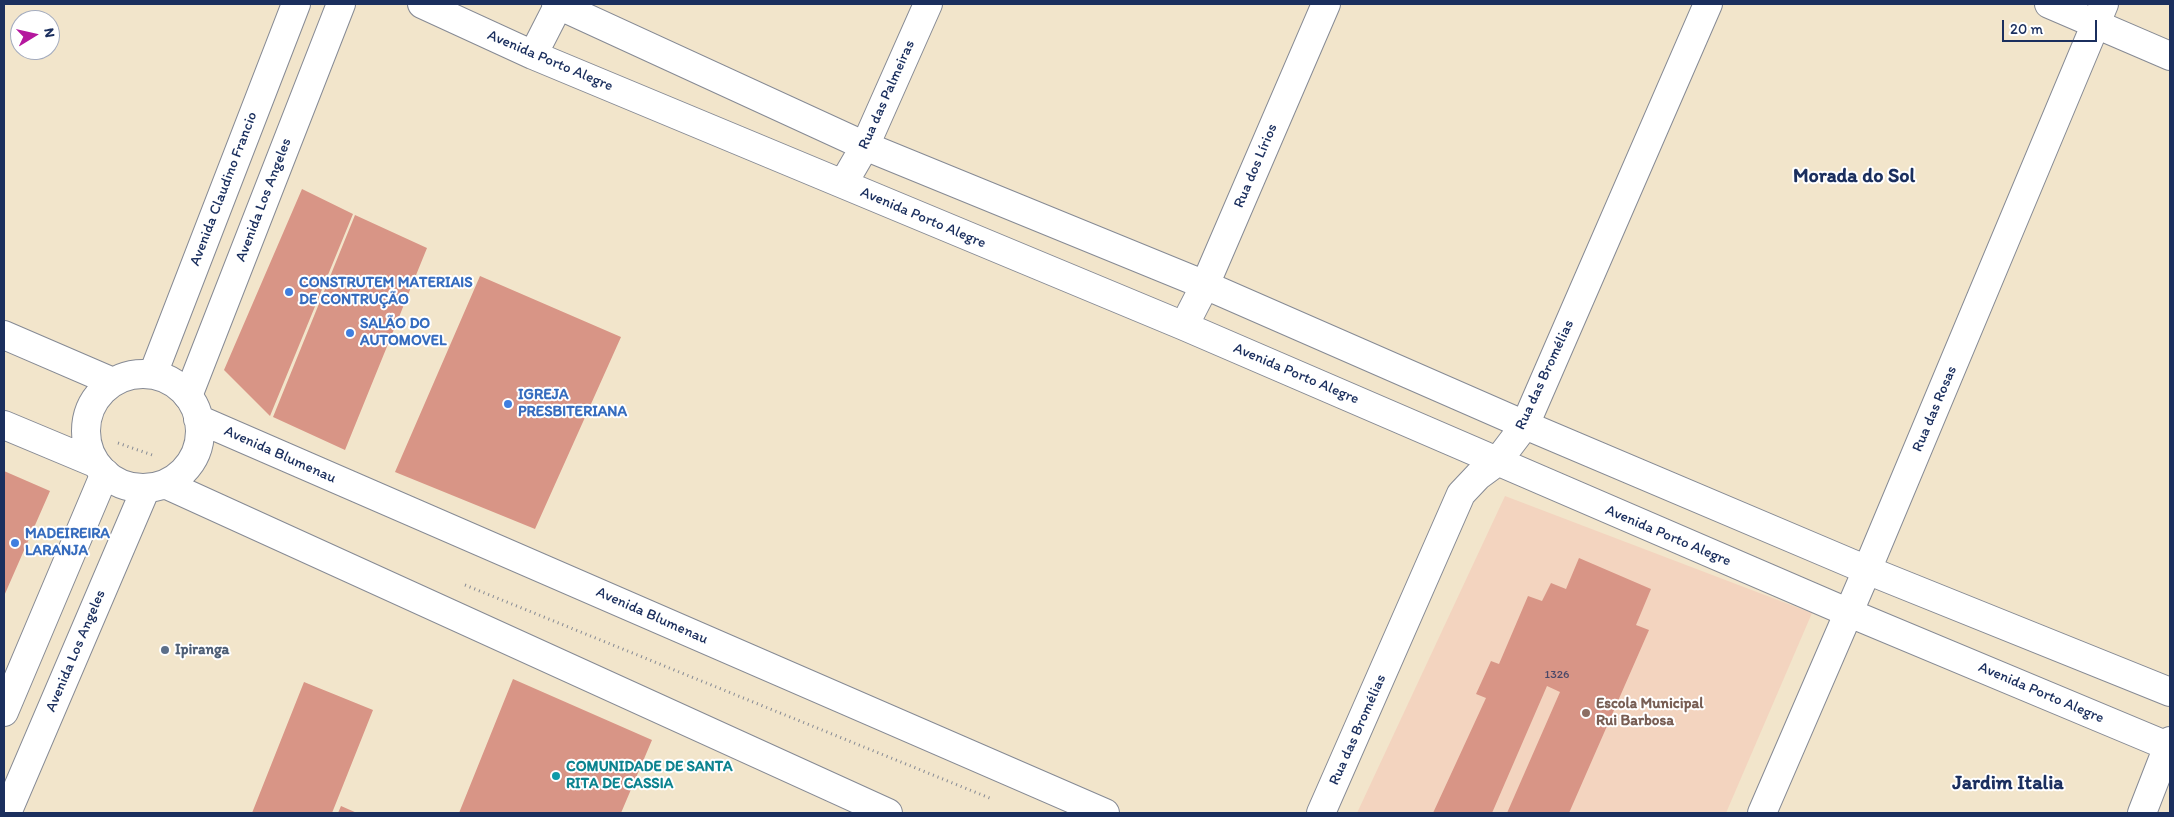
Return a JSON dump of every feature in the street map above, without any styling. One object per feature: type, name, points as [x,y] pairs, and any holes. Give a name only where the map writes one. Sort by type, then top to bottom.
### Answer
[{"type":"street","name":"Avenida Claudino Francio","points":[[153,374],[296,4]]},
{"type":"street","name":"Avenida Los Angeles","points":[[7,813],[165,480],[193,458],[199,441],[193,407],[341,4]]},
{"type":"street","name":"Avenida Porto Alegre","points":[[422,4],[533,55],[1184,326],[1847,612],[2170,745]]},
{"type":"street","points":[[533,55],[558,4],[865,146],[1205,285],[1525,425],[1867,570],[2170,692]]},
{"type":"street","name":"Rua das Palmeiras","points":[[843,184],[865,146],[928,4]]},
{"type":"street","name":"Rua dos Lírios","points":[[1184,326],[1205,285],[1326,4]]},
{"type":"street","name":"Rua das Bromélias","points":[[1321,813],[1461,494],[1478,476],[1497,462],[1525,425],[1708,4]]},
{"type":"street","points":[[2049,4],[2100,14],[2170,56]]},
{"type":"street","name":"Rua das Rosas","points":[[1762,813],[1847,612],[1867,570],[2100,14]]},
{"type":"street","points":[[4,335],[113,382]]},
{"type":"street","points":[[4,712],[100,468],[88,445],[86,426],[90,407],[102,391],[117,379],[135,374],[153,374],[170,380],[184,391],[193,407]]},
{"type":"street","name":"Avenida Blumenau","points":[[193,407],[1105,813]]},
{"type":"street","points":[[4,425],[100,468],[126,486],[165,480],[888,813]]},
{"type":"street","points":[[2142,813],[2170,745]]},
{"type":"path","points":[[86,431],[165,480]]},
{"type":"path","points":[[464,584],[998,802]]},
{"type":"shaded area","name":"Escola Municipal Rui Barbosa","points":[[1505,496],[1812,613],[1726,813],[1357,813]]},
{"type":"building","name":"CONSTRUTEM MATERIAIS DE CONTRUÇÃO","points":[[302,189],[353,214],[270,416],[224,370]]},
{"type":"building","name":"SALÃO DO AUTOMOVEL","points":[[355,215],[427,248],[345,450],[273,417]]},
{"type":"building","name":"IGREJA PRESBITERIANA","points":[[480,276],[621,337],[535,529],[395,472]]},
{"type":"building","name":"MADEIREIRA LARANJA","points":[[4,471],[50,491],[4,596]]},
{"type":"building","name":"Escola Municipal Rui Barbosa","points":[[1579,558],[1651,589],[1636,625],[1649,630],[1569,813],[1507,813],[1560,692],[1547,686],[1492,813],[1433,813],[1486,698],[1476,694],[1491,661],[1499,664],[1528,596],[1542,601],[1551,583],[1566,589]]},
{"type":"building","name":"COMUNIDADE DE SANTA RITA DE CASSIA","points":[[513,679],[652,740],[621,813],[459,813]]},
{"type":"building","points":[[304,682],[373,710],[332,813],[252,813]]},
{"type":"building","points":[[341,806],[357,813],[338,813]]},
{"type":"place","name":"CONSTRUTEM MATERIAIS DE CONTRUÇÃO","points":[[289,292]]},
{"type":"place","name":"SALÃO DO AUTOMOVEL","points":[[350,333]]},
{"type":"place","name":"IGREJA PRESBITERIANA","points":[[508,404]]},
{"type":"place","name":"MADEIREIRA LARANJA","points":[[15,543]]},
{"type":"place","name":"Ipiranga","points":[[165,650]]},
{"type":"place","name":"Escola Municipal Rui Barbosa","points":[[1586,713]]},
{"type":"place","name":"COMUNIDADE DE SANTA RITA DE CASSIA","points":[[556,776]]},
{"type":"district","name":"Morada do Sol","points":[[1854,177]]},
{"type":"district","name":"Jardim Italia","points":[[2008,784]]}]
